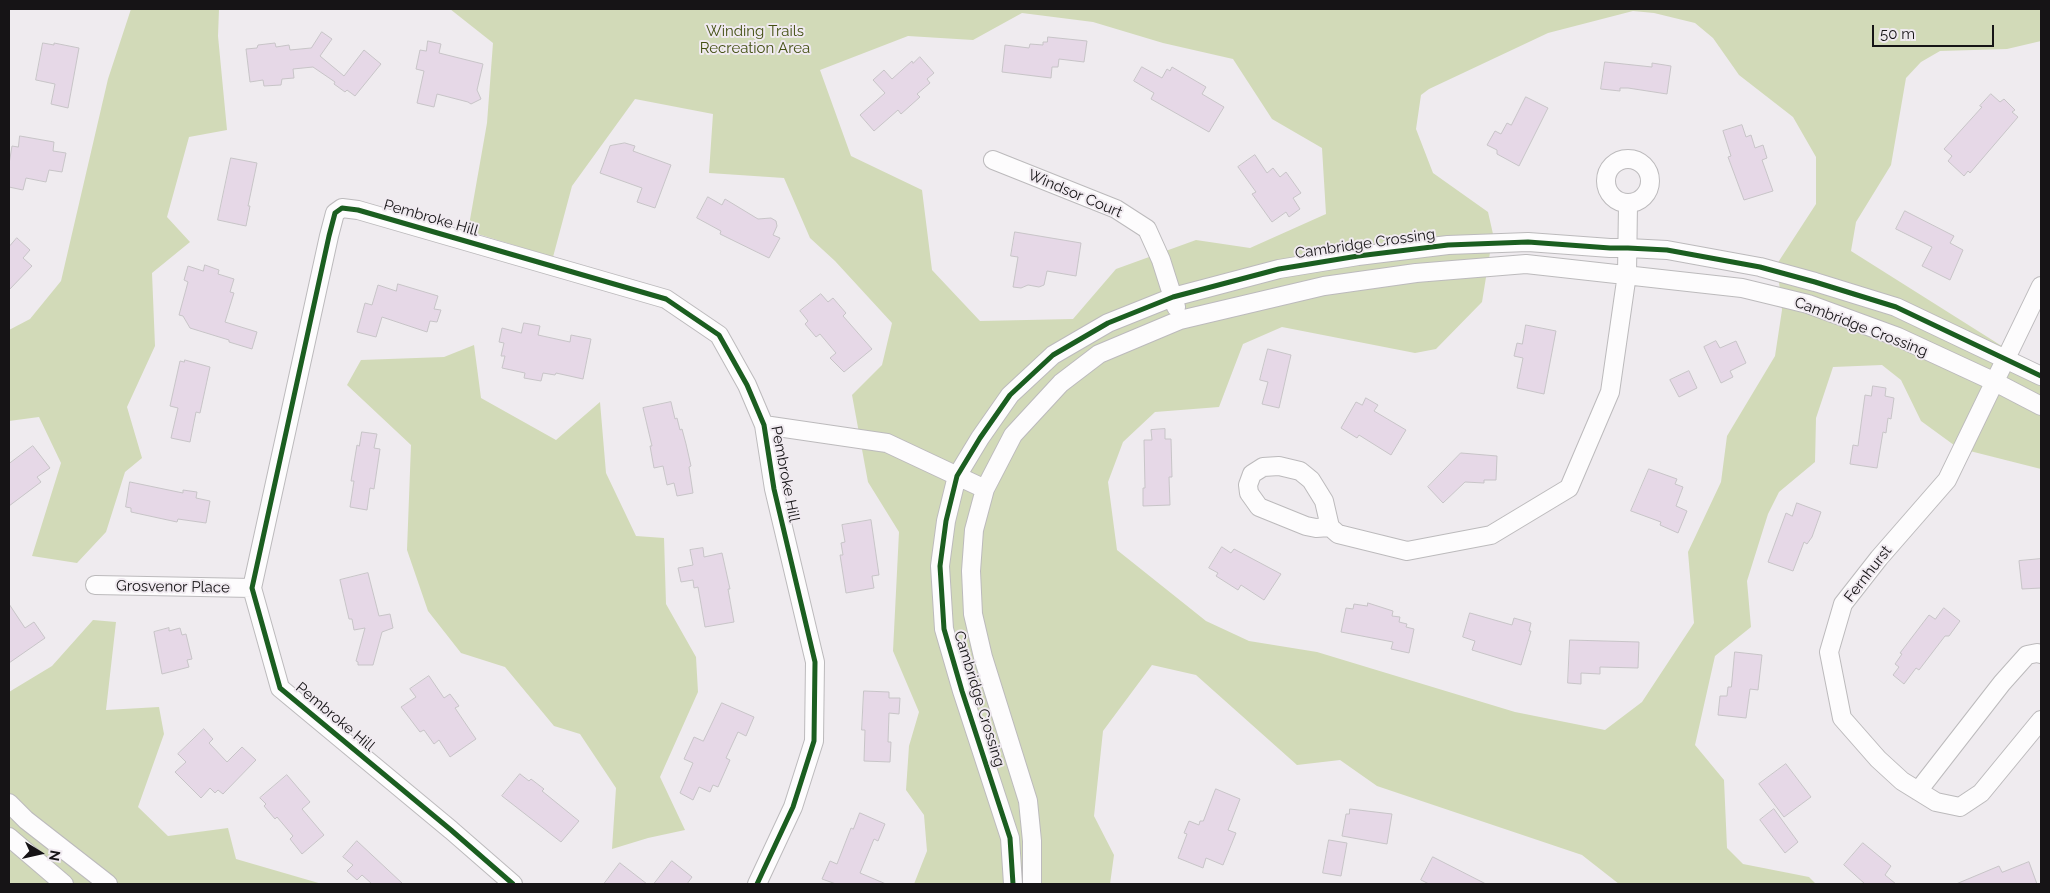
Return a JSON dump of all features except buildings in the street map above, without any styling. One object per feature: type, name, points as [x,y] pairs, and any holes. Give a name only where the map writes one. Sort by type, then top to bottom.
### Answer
[{"type":"street","name":"Windsor Court","points":[[994,160],[1116,209],[1147,229],[1161,260],[1180,320]]},
{"type":"street","points":[[1330,527],[1316,528],[1306,526],[1259,506],[1249,493],[1248,484],[1252,474],[1263,466],[1279,466],[1300,471],[1311,480],[1324,501],[1330,527],[1338,534],[1407,551],[1491,535],[1569,488],[1610,392],[1627,274],[1628,204]]},
{"type":"street","name":"Pembroke Hill","points":[[513,884],[280,688],[252,588],[329,236],[335,213],[342,208],[358,210],[666,299],[719,335],[748,385],[764,425],[774,490],[815,662],[814,741],[793,806],[757,884]]},
{"type":"street","name":"Cambridge Crossing","points":[[1013,884],[1010,838],[962,691],[944,628],[940,566],[946,521],[957,476],[980,438],[1010,396],[1053,355],[1108,323],[1173,297],[1279,270],[1358,256],[1448,245],[1528,242],[1666,250],[1760,267],[1896,307],[2041,376]]},
{"type":"street","name":"Cambridge Crossing","points":[[1032,884],[1032,841],[1028,800],[983,657],[973,614],[971,571],[974,530],[985,489],[1013,435],[1061,383],[1099,354],[1180,320],[1324,286],[1416,274],[1526,264],[1742,288],[1808,304],[1898,337],[1993,381],[2041,406]]},
{"type":"street","name":"Fernhurst","points":[[2041,286],[1946,480],[1879,558],[1843,604],[1829,652],[1842,718],[1878,759],[1902,781],[1936,802],[1960,807],[1981,793],[2041,720]]},
{"type":"street","name":"Pembroke Hill","points":[[764,425],[887,443],[985,489]]},
{"type":"street","name":"Grosvenor Place","points":[[95,586],[252,588]]},
{"type":"street","points":[[1918,791],[2002,683],[2027,655],[2041,654]]},
{"type":"street","points":[[9,803],[26,820],[108,884]]},
{"type":"street","points":[[9,837],[64,884]]},
{"type":"green space","points":[[131,9],[219,9],[218,36],[227,130],[189,137],[167,217],[190,242],[152,273],[155,346],[127,407],[142,458],[125,472],[106,532],[77,563],[32,556],[61,463],[39,417],[9,421],[9,330],[30,319],[61,281],[108,79]]},
{"type":"green space","name":"Winding Trails Recreation Area","points":[[450,9],[2041,9],[2041,41],[2007,49],[1940,51],[1921,62],[1906,78],[1891,165],[1856,222],[1851,251],[2016,355],[2041,367],[2041,469],[1958,448],[1921,421],[1901,380],[1882,365],[1833,367],[1816,418],[1815,462],[1779,492],[1768,514],[1747,581],[1751,627],[1715,656],[1695,745],[1724,780],[1727,848],[1743,864],[1809,877],[1816,884],[1619,884],[1582,855],[1377,786],[1340,760],[1297,765],[1196,675],[1152,665],[1103,731],[1094,816],[1114,855],[1110,884],[914,884],[927,851],[924,815],[906,790],[909,746],[919,712],[893,651],[899,532],[868,482],[852,395],[882,365],[892,323],[835,261],[810,238],[784,178],[709,173],[713,114],[635,99],[572,186],[553,257],[468,231],[487,123],[493,43]],"holes":[[[1633,11],[1654,13],[1695,23],[1713,38],[1739,75],[1793,117],[1816,157],[1816,204],[1777,264],[1782,310],[1775,356],[1727,436],[1721,482],[1688,552],[1694,623],[1642,702],[1605,730],[1515,712],[1317,652],[1249,641],[1206,621],[1117,550],[1108,482],[1123,442],[1155,412],[1219,407],[1243,344],[1282,327],[1415,353],[1436,349],[1482,302],[1493,234],[1488,212],[1433,173],[1416,129],[1421,95],[1429,89],[1548,33]],[[1022,13],[1093,22],[1163,43],[1233,59],[1272,119],[1322,148],[1326,214],[1250,248],[1196,240],[1116,269],[1073,319],[980,321],[932,270],[922,190],[851,156],[820,70],[908,36],[973,40]]]},
{"type":"green space","points":[[474,345],[481,398],[556,440],[600,402],[606,473],[636,536],[664,538],[666,604],[696,657],[698,692],[660,777],[685,830],[648,838],[612,849],[616,788],[580,734],[554,726],[505,667],[461,653],[428,611],[407,550],[411,445],[347,385],[361,360],[444,357]]},
{"type":"green space","points":[[93,620],[116,622],[106,710],[159,707],[164,734],[138,807],[168,836],[228,828],[236,859],[322,884],[9,884],[9,692],[52,666]]},
{"type":"cycle path","points":[[513,884],[280,688],[252,588],[329,236],[335,213],[342,208],[358,210],[666,299],[719,335],[747,385],[764,425],[774,489],[815,662],[814,741],[793,807],[757,884]]},
{"type":"cycle path","points":[[1013,884],[1010,838],[962,691],[944,629],[940,566],[946,521],[957,476],[980,438],[1010,395],[1053,355],[1108,323],[1173,297],[1279,269],[1358,256],[1448,245],[1528,242],[1667,250],[1760,267],[1896,307],[2041,376]]}]
